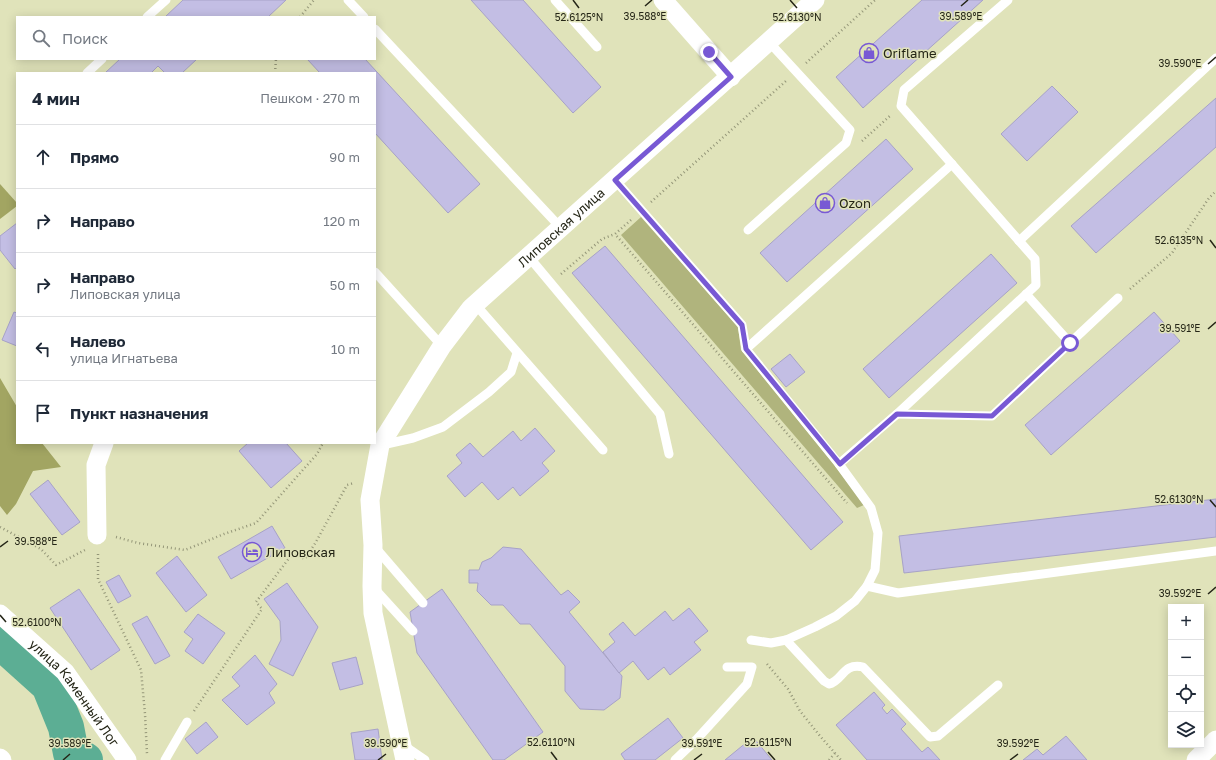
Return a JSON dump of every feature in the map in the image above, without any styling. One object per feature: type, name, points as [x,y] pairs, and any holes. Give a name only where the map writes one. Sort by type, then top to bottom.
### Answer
[{"type":"street","points":[[663,0],[731,77]]},
{"type":"street","name":"Липовская улица","points":[[403,752],[373,613],[372,586],[374,545],[370,500],[382,432],[442,346],[475,304],[731,77],[815,0]]},
{"type":"street","points":[[98,535],[96,465],[104,444]]},
{"type":"street","name":"улица Каменный Лог","points":[[0,614],[65,672],[127,760]]},
{"type":"street","points":[[1196,760],[1216,740]]},
{"type":"lane","points":[[148,16],[166,0]]},
{"type":"lane","points":[[348,0],[363,16]]},
{"type":"lane","points":[[555,0],[597,47]]},
{"type":"lane","points":[[840,464],[897,414],[1036,285],[1035,259],[901,106],[904,90],[1008,0]]},
{"type":"lane","points":[[376,30],[562,228]]},
{"type":"lane","points":[[748,230],[846,143],[850,130],[769,42]]},
{"type":"lane","points":[[1019,241],[1216,58]]},
{"type":"lane","points":[[88,72],[101,60]]},
{"type":"lane","points":[[746,349],[952,164]]},
{"type":"lane","points":[[615,180],[742,325],[746,349],[840,464],[871,508],[878,533],[875,570],[867,586],[855,601],[836,616],[786,640],[771,643],[751,640]]},
{"type":"lane","points":[[529,257],[660,414],[669,454]]},
{"type":"lane","points":[[376,273],[442,346]]},
{"type":"lane","points":[[1026,294],[1070,343]]},
{"type":"lane","points":[[897,414],[992,416],[1118,298]]},
{"type":"lane","points":[[475,304],[603,450]]},
{"type":"lane","points":[[382,432],[413,438],[444,427],[489,392],[511,372],[517,353]]},
{"type":"lane","points":[[374,545],[423,603]]},
{"type":"lane","points":[[867,586],[898,594],[1216,551]]},
{"type":"lane","points":[[372,586],[413,631]]},
{"type":"lane","points":[[786,640],[824,681],[829,684],[832,684],[848,669],[856,665],[863,667],[930,737],[938,736],[998,684]]},
{"type":"lane","points":[[675,760],[696,740],[747,684],[752,667],[727,667]]},
{"type":"lane","points":[[165,760],[187,722]]},
{"type":"lane","points":[[403,752],[425,760]]},
{"type":"path","points":[[301,16],[314,0]]},
{"type":"path","points":[[551,283],[602,239],[615,234],[876,0]]},
{"type":"path","points":[[275,72],[276,60]]},
{"type":"path","points":[[850,130],[861,142],[901,106]]},
{"type":"path","points":[[1118,298],[1172,253],[1209,198],[1216,191]]},
{"type":"path","points":[[615,234],[856,514],[871,508]]},
{"type":"path","points":[[0,527],[40,550],[56,565],[84,551],[100,532],[138,542],[185,550],[256,523],[317,454],[322,444]]},
{"type":"path","points":[[187,722],[262,609],[256,602],[293,553],[305,559],[347,485],[374,478]]},
{"type":"path","points":[[98,535],[98,579],[140,670],[145,714],[147,760]]},
{"type":"path","points":[[769,667],[788,689],[800,711],[841,760]]},
{"type":"path","points":[[829,760],[835,753]]},
{"type":"green space","points":[[0,184],[16,202],[16,207],[0,219]]},
{"type":"green space","points":[[641,217],[738,327],[741,350],[836,467],[864,505],[857,508],[621,235]]},
{"type":"green space","points":[[0,378],[16,405],[16,444],[43,444],[61,467],[33,471],[16,504],[7,515],[0,506]]},
{"type":"building","points":[[183,0],[286,0],[269,16],[166,16]]},
{"type":"building","points":[[471,0],[523,0],[601,87],[573,113]]},
{"type":"building","points":[[922,0],[983,0],[863,108],[836,77]]},
{"type":"building","points":[[119,60],[196,60],[183,72],[164,72],[158,66],[152,72],[106,72]]},
{"type":"building","points":[[308,60],[366,60],[480,184],[448,213],[376,134],[376,72],[319,72]]},
{"type":"building","points":[[1052,86],[1078,112],[1027,161],[1001,134]]},
{"type":"building","points":[[1216,98],[1216,147],[1096,253],[1071,226]]},
{"type":"building","points":[[886,139],[913,169],[787,282],[760,253]]},
{"type":"building","points":[[16,224],[15,269],[0,250],[0,236]]},
{"type":"building","points":[[605,246],[843,522],[811,550],[572,273]]},
{"type":"building","points":[[991,254],[1017,283],[889,398],[863,369]]},
{"type":"building","points":[[14,312],[16,313],[16,346],[2,340]]},
{"type":"building","points":[[1154,312],[1180,341],[1051,455],[1025,425]]},
{"type":"building","points":[[790,354],[805,372],[786,387],[771,369]]},
{"type":"building","points":[[535,428],[555,451],[542,463],[549,471],[520,496],[513,487],[498,500],[482,482],[465,497],[447,476],[462,463],[456,455],[470,443],[483,457],[513,431],[521,441]]},
{"type":"building","points":[[247,444],[287,444],[302,461],[271,488],[239,451]]},
{"type":"building","points":[[48,480],[80,522],[62,535],[30,494]]},
{"type":"building","points":[[1216,499],[1216,537],[904,573],[899,536]]},
{"type":"building","name":"Липовская","points":[[272,526],[285,548],[231,579],[218,557]]},
{"type":"building","points":[[503,547],[521,549],[561,595],[568,590],[580,602],[569,612],[622,676],[620,698],[604,710],[580,709],[565,691],[565,666],[530,624],[520,624],[503,605],[491,605],[477,591],[478,583],[469,583],[469,570],[479,570],[482,562],[491,558]]},
{"type":"building","points":[[177,556],[207,595],[186,612],[156,573]]},
{"type":"building","points":[[119,575],[131,596],[118,603],[106,582]]},
{"type":"building","points":[[287,583],[318,627],[293,676],[269,664],[281,640],[280,621],[264,599]]},
{"type":"building","points":[[79,589],[120,650],[91,670],[50,608]]},
{"type":"building","points":[[442,589],[543,732],[504,760],[493,760],[417,653],[410,612]]},
{"type":"building","points":[[689,608],[708,631],[694,642],[701,650],[670,675],[664,667],[648,680],[633,661],[619,673],[603,652],[615,642],[609,634],[623,622],[635,636],[665,611],[673,621]]},
{"type":"building","points":[[198,614],[225,633],[203,664],[185,651],[193,639],[184,632]]},
{"type":"building","points":[[147,616],[170,656],[155,664],[132,624]]},
{"type":"building","points":[[255,655],[277,684],[269,693],[275,703],[247,725],[222,700],[240,686],[232,677]]},
{"type":"building","points":[[356,657],[363,684],[340,690],[332,663]]},
{"type":"building","points":[[874,692],[885,705],[882,708],[887,714],[892,709],[906,724],[901,729],[922,752],[928,747],[940,760],[867,760],[836,725]]},
{"type":"building","points":[[668,718],[683,738],[655,760],[625,760],[621,754]]},
{"type":"building","points":[[206,722],[218,737],[197,754],[185,739]]},
{"type":"building","points":[[378,729],[382,760],[355,760],[351,733]]},
{"type":"building","points":[[1066,736],[1087,760],[1023,760],[1037,749],[1043,755]]},
{"type":"building","points":[[753,737],[772,760],[725,760]]},
{"type":"waterway","points":[[0,641],[49,685],[66,727],[71,753],[85,760]]},
{"type":"place","name":"Oriflame","points":[[869,53]]},
{"type":"place","name":"Ozon","points":[[825,203]]},
{"type":"place","name":"Липовская","points":[[252,552]]},
{"type":"route","points":[[709,52],[731,77],[615,180],[742,325],[746,349],[840,464],[897,414],[992,416],[1070,343]]}]
